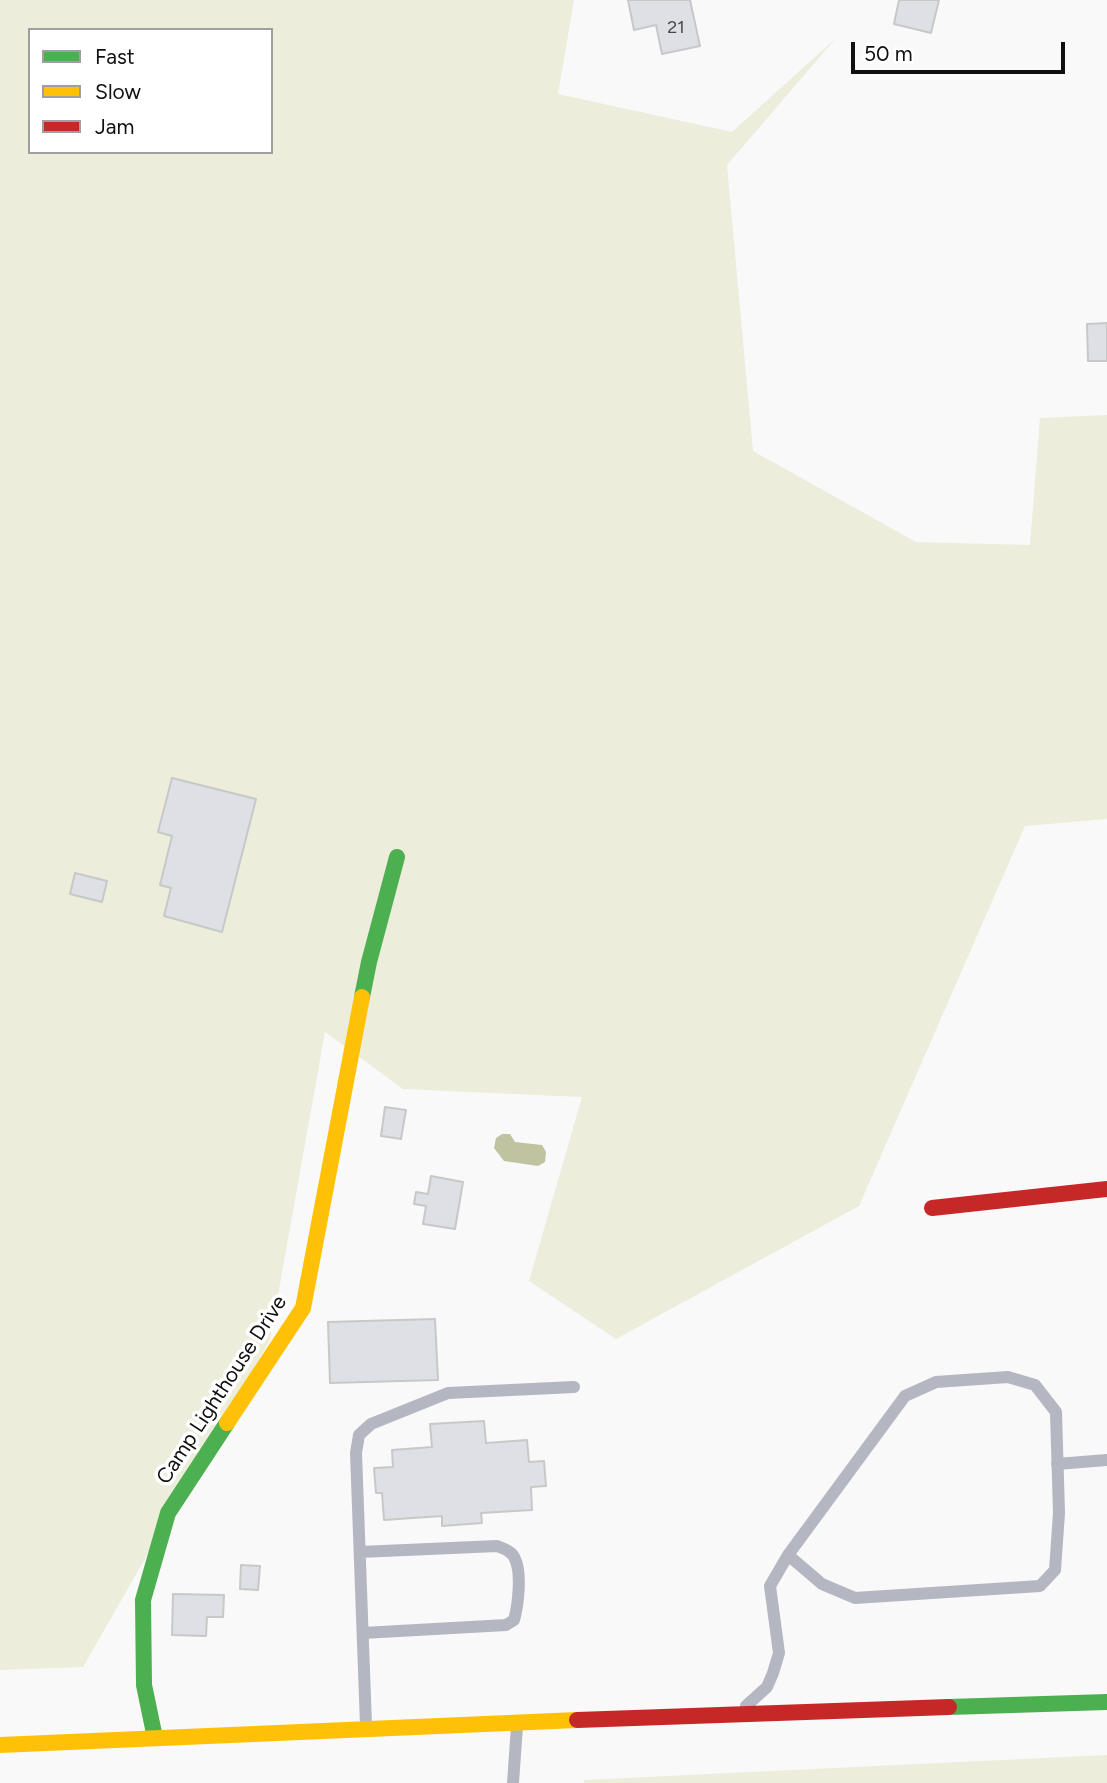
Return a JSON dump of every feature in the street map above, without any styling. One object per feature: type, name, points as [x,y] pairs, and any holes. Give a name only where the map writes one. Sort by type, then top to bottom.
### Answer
[{"type":"main road","name":"Camp Lighthouse Drive","points":[[155,1738],[144,1685],[142,1600],[168,1513],[303,1308],[369,962],[397,858]]},
{"type":"main road","points":[[932,1208],[1107,1189]]},
{"type":"main road","points":[[0,1745],[738,1714],[1107,1702]]},
{"type":"lane","points":[[738,1714],[767,1687],[779,1653],[770,1586],[788,1555],[905,1396],[936,1382],[1008,1377],[1035,1385],[1055,1412],[1059,1513],[1055,1570],[1040,1586],[855,1598],[822,1584],[788,1555]]},
{"type":"lane","points":[[366,1729],[356,1452],[359,1436],[371,1424],[448,1393],[574,1387]]},
{"type":"lane","points":[[1057,1464],[1107,1460]]},
{"type":"lane","points":[[360,1552],[497,1546],[509,1551],[515,1559],[517,1570],[518,1607],[514,1620],[506,1625],[363,1633]]},
{"type":"lane","points":[[513,1783],[517,1723]]},
{"type":"shaded area","points":[[0,0],[574,0],[558,94],[732,132],[836,38],[727,165],[753,451],[916,542],[1030,545],[1040,418],[1107,415],[1107,819],[1025,826],[859,1206],[616,1339],[529,1281],[582,1097],[403,1089],[325,1032],[270,1340],[83,1667],[0,1670]]},
{"type":"shaded area","points":[[502,1134],[510,1134],[515,1142],[542,1145],[546,1152],[545,1162],[538,1166],[504,1161],[494,1148],[496,1138]]},
{"type":"shaded area","points":[[1107,1755],[1107,1783],[584,1783],[584,1780]]},
{"type":"building","points":[[628,0],[690,0],[700,46],[662,54],[656,25],[634,30]]},
{"type":"building","points":[[899,0],[939,0],[931,33],[894,24]]},
{"type":"building","points":[[1107,323],[1107,361],[1088,361],[1087,324]]},
{"type":"building","points":[[172,778],[256,799],[222,932],[164,916],[171,888],[160,885],[172,836],[158,832]]},
{"type":"building","points":[[75,873],[107,881],[102,902],[70,894]]},
{"type":"building","points":[[385,1107],[406,1110],[401,1139],[381,1136]]},
{"type":"building","points":[[431,1176],[463,1182],[455,1229],[423,1224],[426,1206],[414,1204],[416,1192],[428,1194]]},
{"type":"building","points":[[435,1319],[438,1380],[330,1383],[328,1322]]},
{"type":"building","points":[[484,1421],[486,1443],[527,1440],[529,1462],[544,1461],[546,1486],[531,1487],[532,1510],[481,1513],[482,1523],[442,1526],[442,1516],[384,1520],[382,1493],[376,1493],[374,1468],[393,1467],[392,1450],[432,1447],[430,1424]]},
{"type":"building","points":[[241,1565],[260,1566],[258,1590],[240,1589]]},
{"type":"building","points":[[173,1594],[224,1595],[223,1617],[207,1617],[206,1636],[172,1635]]},
{"type":"traffic: fast","points":[[362,997],[397,857]]},
{"type":"traffic: fast","points":[[155,1738],[144,1685],[143,1600],[168,1513],[227,1423]]},
{"type":"traffic: fast","points":[[949,1707],[1107,1702]]},
{"type":"traffic: slow","points":[[227,1423],[303,1308],[362,997]]},
{"type":"traffic: slow","points":[[0,1745],[577,1720]]},
{"type":"traffic: jam","points":[[932,1208],[1107,1189]]},
{"type":"traffic: jam","points":[[577,1720],[949,1707]]}]
